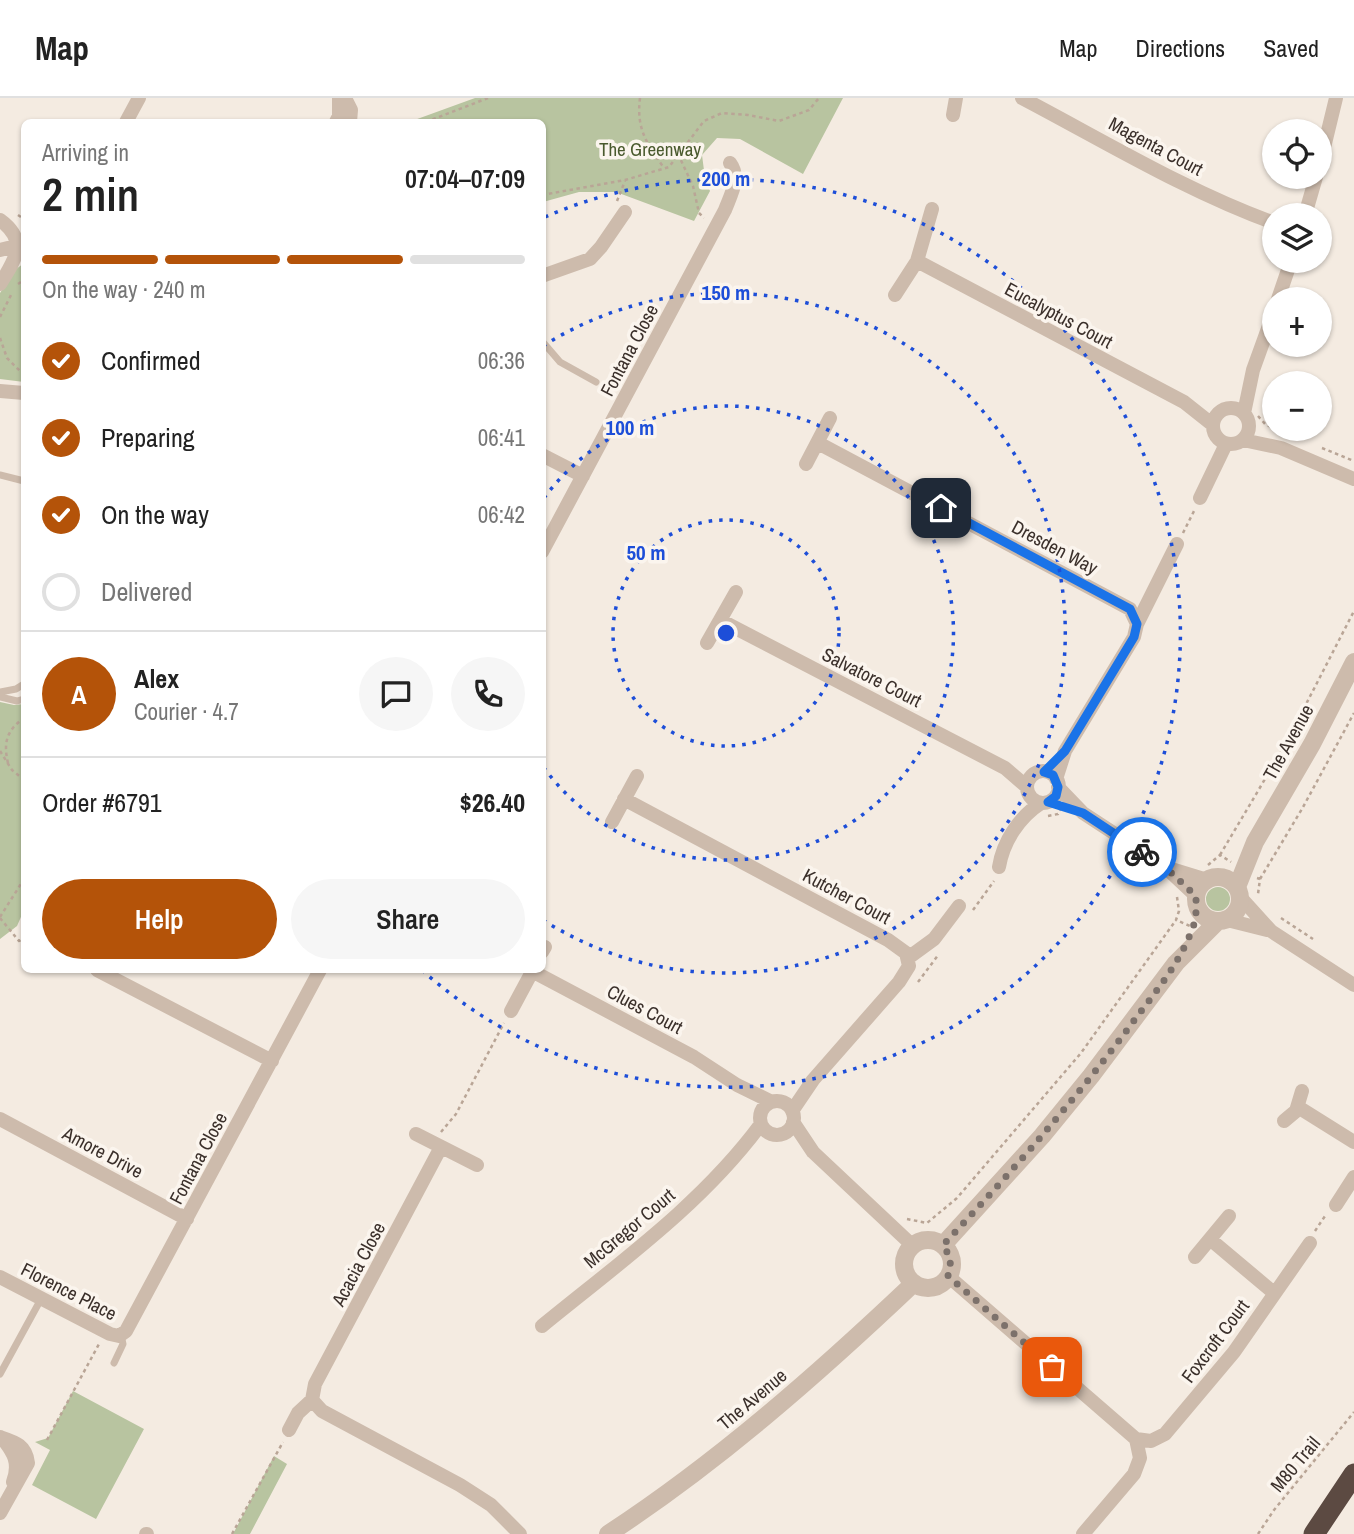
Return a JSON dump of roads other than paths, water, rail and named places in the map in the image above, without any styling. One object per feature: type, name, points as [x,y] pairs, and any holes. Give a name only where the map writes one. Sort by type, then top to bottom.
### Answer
[{"type":"highway","points":[[1314,1534],[1354,1474]]},
{"type":"street","points":[[128,119],[139,98]]},
{"type":"street","points":[[338,119],[339,98]]},
{"type":"street","points":[[345,98],[351,110],[350,119]]},
{"type":"street","points":[[953,115],[956,98]]},
{"type":"street","name":"Magenta Court","points":[[1022,98],[1198,190],[1262,219]]},
{"type":"street","points":[[1331,119],[1336,98]]},
{"type":"street","name":"Fontana Close","points":[[546,545],[715,229],[735,186],[736,170],[730,163]]},
{"type":"street","points":[[895,295],[917,261],[932,209]]},
{"type":"street","points":[[546,275],[590,259],[625,212]]},
{"type":"street","points":[[0,220],[14,233],[20,250],[6,288]]},
{"type":"street","points":[[0,251],[20,250]]},
{"type":"street","name":"Eucalyptus Court","points":[[917,261],[1184,402],[1231,417],[1281,448]]},
{"type":"street","points":[[1231,417],[1247,436],[1238,443],[1226,444],[1216,436],[1231,417],[1262,345]]},
{"type":"street","points":[[3,390],[21,393]]},
{"type":"street","points":[[806,464],[830,418]]},
{"type":"street","points":[[1242,440],[1281,448],[1354,479]]},
{"type":"street","name":"Dresden Way","points":[[818,443],[1113,599],[1130,609],[1137,624]]},
{"type":"street","points":[[1200,498],[1226,444]]},
{"type":"street","points":[[546,457],[583,476]]},
{"type":"street","points":[[999,867],[1002,851],[1042,791],[1134,637],[1137,624],[1177,544]]},
{"type":"street","points":[[707,643],[736,592]]},
{"type":"street","name":"Salvatore Court","points":[[720,620],[1005,768],[1083,813],[1199,887]]},
{"type":"street","name":"The Avenue","points":[[1222,921],[1237,911],[1241,881],[1255,842],[1312,744],[1354,662]]},
{"type":"street","points":[[612,822],[637,776]]},
{"type":"street","name":"Salvatore Court","points":[[1042,791],[1063,807],[1083,813]]},
{"type":"street","name":"Kutcher Court","points":[[624,799],[888,940],[903,949],[908,958]]},
{"type":"street","points":[[1199,887],[1227,878],[1241,881],[1271,932]]},
{"type":"street","points":[[1199,887],[1206,918],[1271,932],[1354,985]]},
{"type":"street","points":[[1176,963],[1185,924],[1199,887]]},
{"type":"street","points":[[813,1080],[765,1106],[768,1126],[791,1127],[792,1116],[813,1080],[900,982],[909,967],[908,958],[934,939],[965,910]]},
{"type":"street","points":[[943,1245],[1065,1109],[1176,963],[1222,921]]},
{"type":"street","points":[[103,973],[272,1061]]},
{"type":"street","name":"Fontana Close","points":[[121,1335],[129,1329],[318,973]]},
{"type":"street","name":"Clues Court","points":[[511,1011],[531,973]]},
{"type":"street","name":"Clues Court","points":[[539,973],[694,1057],[737,1085],[776,1101],[792,1116],[813,1152]]},
{"type":"street","name":"Clues Court","points":[[737,1085],[768,1126],[813,1152],[913,1246]]},
{"type":"street","points":[[1284,1121],[1298,1107],[1302,1091]]},
{"type":"street","points":[[1298,1107],[1354,1142]]},
{"type":"street","name":"Amore Drive","points":[[0,1119],[187,1219]]},
{"type":"street","name":"McGregor Court","points":[[542,1326],[668,1223],[768,1126]]},
{"type":"street","points":[[416,1134],[477,1165]]},
{"type":"street","name":"Acacia Close","points":[[289,1430],[298,1413],[312,1400],[315,1384],[438,1146]]},
{"type":"street","points":[[1336,1205],[1354,1177]]},
{"type":"street","points":[[1195,1257],[1229,1216]]},
{"type":"street","points":[[928,1240],[943,1245],[951,1259],[948,1276],[936,1287],[927,1288],[914,1283],[908,1277],[904,1261],[913,1246],[928,1240]]},
{"type":"street","points":[[1211,1240],[1275,1293]]},
{"type":"street","name":"Foxcroft Court","points":[[1136,1439],[1151,1441],[1165,1434],[1234,1352],[1310,1243]]},
{"type":"street","points":[[948,1276],[1136,1439],[1140,1458],[1133,1474],[1083,1534]]},
{"type":"street","name":"Florence Place","points":[[0,1277],[105,1332],[121,1335]]},
{"type":"street","name":"The Avenue","points":[[608,1534],[724,1451],[823,1367],[914,1283]]},
{"type":"street","points":[[312,1400],[322,1411],[460,1485],[491,1505],[520,1534]]},
{"type":"street","points":[[1,1437],[22,1459],[3,1506]]},
{"type":"lane","points":[[546,346],[560,362],[596,382]]},
{"type":"lane","points":[[0,475],[21,480]]},
{"type":"lane","points":[[0,694],[21,686]]},
{"type":"lane","points":[[0,694],[17,701],[21,700]]},
{"type":"lane","points":[[0,1374],[41,1299]]},
{"type":"lane","name":"Fontana Close","points":[[114,1363],[123,1344],[121,1335]]},
{"type":"park label","name":"The Greenway","points":[[650,149]]}]
